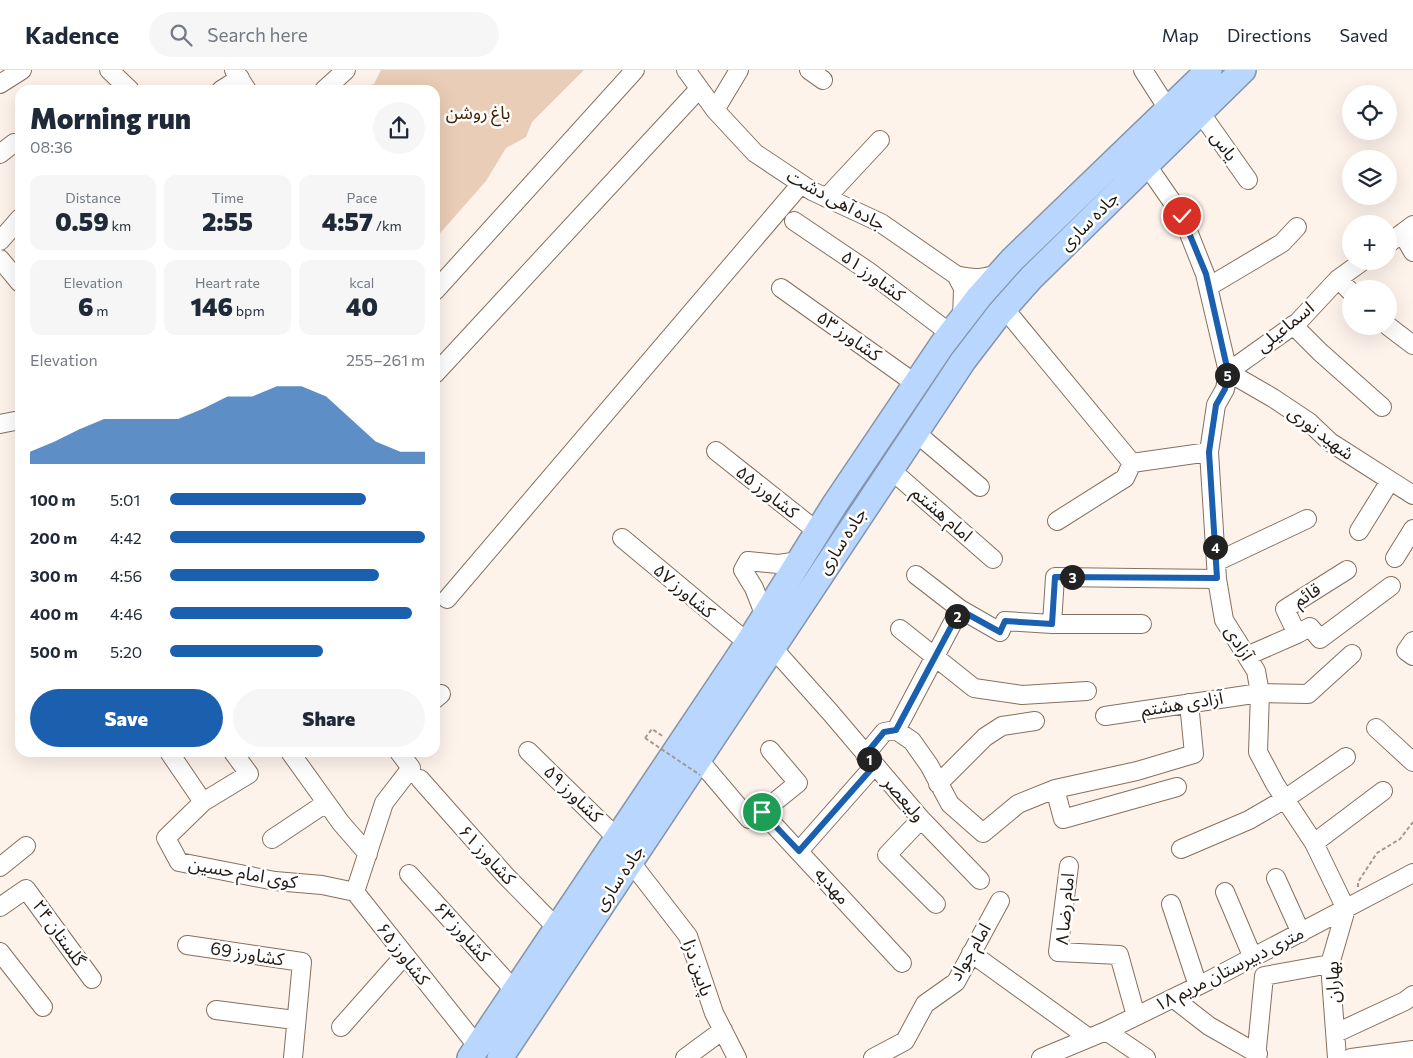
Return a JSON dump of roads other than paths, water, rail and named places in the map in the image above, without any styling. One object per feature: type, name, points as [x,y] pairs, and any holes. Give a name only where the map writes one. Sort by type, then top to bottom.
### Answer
[{"type":"highway","name":"جاده ساری","points":[[474,1052],[748,643],[818,532],[916,384],[956,327],[1003,271],[1049,223],[1209,70]]},
{"type":"highway","name":"جاده ساری","points":[[500,1058],[630,861],[699,768],[772,648],[963,361],[1004,308],[1055,254],[1242,70]]},
{"type":"street","points":[[0,84],[22,70]]},
{"type":"street","points":[[109,70],[125,85]]},
{"type":"street","points":[[330,85],[346,70]]},
{"type":"street","points":[[440,285],[635,70]]},
{"type":"street","name":"جاده آهی دشت","points":[[686,70],[698,90],[755,153],[801,184],[826,198],[881,222],[956,275]]},
{"type":"street","points":[[715,110],[739,70]]},
{"type":"street","points":[[1143,70],[1168,110]]},
{"type":"street","points":[[440,369],[698,90]]},
{"type":"street","name":"یاس","points":[[1200,112],[1248,180]]},
{"type":"street","points":[[826,198],[880,140]]},
{"type":"street","name":"آزادی","points":[[1146,164],[1182,216],[1208,287],[1228,372],[1225,389],[1216,405],[1209,452],[1216,570],[1224,620],[1256,672],[1260,693],[1258,752],[1285,799],[1353,905]]},
{"type":"street","points":[[447,599],[801,184]]},
{"type":"street","name":"کشاورز ۵۱","points":[[794,221],[868,272],[956,327]]},
{"type":"street","points":[[0,242],[15,224]]},
{"type":"street","points":[[1208,287],[1282,244],[1297,227]]},
{"type":"street","points":[[1401,233],[1413,252]]},
{"type":"street","points":[[3,268],[15,279]]},
{"type":"street","name":"اسماعیلی","points":[[1228,372],[1293,325],[1338,279],[1350,270]]},
{"type":"street","points":[[956,275],[971,279],[988,278],[1003,271]]},
{"type":"street","points":[[956,275],[963,288],[956,327]]},
{"type":"street","points":[[1338,279],[1342,283]]},
{"type":"street","name":"کشاورز ۵۳","points":[[781,288],[916,384]]},
{"type":"street","points":[[1004,308],[1132,463]]},
{"type":"street","points":[[1293,325],[1320,352],[1382,407]]},
{"type":"street","points":[[1397,333],[1413,345]]},
{"type":"street","name":"شهید نوری","points":[[1228,372],[1288,408],[1309,422],[1330,442],[1413,495]]},
{"type":"street","points":[[0,424],[15,421]]},
{"type":"street","points":[[915,432],[980,487]]},
{"type":"street","name":"کشاورز ۵۵","points":[[716,451],[818,532]]},
{"type":"street","points":[[1132,463],[1209,452]]},
{"type":"street","points":[[1057,520],[1125,478],[1132,463]]},
{"type":"street","name":"امام هشتم","points":[[890,469],[993,559]]},
{"type":"street","points":[[1360,531],[1390,481]]},
{"type":"street","points":[[1052,624],[1055,577],[1216,570],[1307,519]]},
{"type":"street","points":[[1395,558],[1413,529]]},
{"type":"street","name":"کشاورز ۵۷","points":[[622,538],[748,643]]},
{"type":"street","points":[[764,616],[754,588],[743,570],[748,561],[778,564],[800,561]]},
{"type":"street","name":"قائم","points":[[1247,656],[1297,634],[1285,609],[1348,570]]},
{"type":"street","points":[[916,575],[960,610],[1000,632],[1005,621],[1052,624],[1142,624]]},
{"type":"street","points":[[1297,634],[1310,627],[1320,639],[1391,586]]},
{"type":"street","points":[[896,730],[960,610]]},
{"type":"street","points":[[900,629],[974,688],[1022,695],[1087,691]]},
{"type":"street","points":[[1413,640],[1406,651],[1413,656]]},
{"type":"street","name":"ولیعصر","points":[[772,648],[830,712],[921,819],[980,880]]},
{"type":"street","name":"آزادی هشتم","points":[[1105,716],[1260,693],[1308,694],[1352,654]]},
{"type":"street","points":[[799,851],[870,760],[884,732],[896,730],[912,741],[929,765],[950,804],[983,833],[1018,804],[1055,789],[1136,771],[1194,754],[1189,703]]},
{"type":"street","points":[[938,784],[985,737],[1002,726],[1035,721]]},
{"type":"street","points":[[1376,728],[1413,762]]},
{"type":"street","name":"کشاورز ۵۹","points":[[528,750],[617,838]]},
{"type":"street","points":[[699,768],[749,819],[762,812],[798,783],[770,750]]},
{"type":"street","points":[[1181,849],[1249,820],[1285,799],[1346,756]]},
{"type":"street","points":[[172,757],[203,802],[249,774],[237,757]]},
{"type":"street","points":[[294,757],[326,803],[368,854]]},
{"type":"street","points":[[355,892],[384,802],[411,768],[403,757]]},
{"type":"street","name":"کشاورز ۶۱","points":[[420,779],[467,833],[557,928]]},
{"type":"street","points":[[1055,789],[1063,819],[1177,787]]},
{"type":"street","points":[[1314,844],[1383,791]]},
{"type":"street","name":"کوی امام حسین","points":[[203,802],[166,838],[179,862],[275,881],[322,885],[355,892]]},
{"type":"street","points":[[272,839],[326,803]]},
{"type":"street","name":"مهدیه","points":[[762,812],[902,963]]},
{"type":"street","points":[[921,819],[887,855],[936,904]]},
{"type":"street","points":[[0,867],[26,846]]},
{"type":"street","name":"پایین دزا","points":[[630,861],[688,936],[714,1013],[737,1058]]},
{"type":"street","name":"امام رضا ۸","points":[[1070,866],[1058,952],[1118,955],[1136,1016]]},
{"type":"street","name":"۱۸ متری دبیرستان مریم","points":[[1046,1057],[1106,1031],[1198,986],[1413,873]]},
{"type":"street","name":"کشاورز ۶۳","points":[[409,874],[515,991]]},
{"type":"street","points":[[1276,878],[1300,933]]},
{"type":"street","name":"گلستان ۲۴","points":[[0,906],[26,889],[92,979]]},
{"type":"street","name":"کشاورز ۶۵","points":[[355,892],[474,1052]]},
{"type":"street","points":[[1225,892],[1253,958]]},
{"type":"street","name":"امام جواد","points":[[873,1058],[905,1041],[925,1004],[956,982],[970,953],[1000,901]]},
{"type":"street","points":[[1171,904],[1198,986]]},
{"type":"street","name":"بهاران","points":[[1337,1058],[1330,964],[1353,905]]},
{"type":"street","name":"کشاورز 69","points":[[187,945],[302,962],[295,1020],[293,1058]]},
{"type":"street","points":[[0,952],[43,1007]]},
{"type":"street","points":[[970,953],[1089,1038]]},
{"type":"street","points":[[341,1027],[404,956]]},
{"type":"street","points":[[1172,998],[1209,1026],[1257,1056],[1264,976],[1330,964]]},
{"type":"street","points":[[1336,1033],[1405,1001],[1413,995]]},
{"type":"street","points":[[216,1010],[295,1020]]},
{"type":"street","points":[[685,1058],[723,1030]]},
{"type":"street","points":[[1106,1031],[1146,1058]]},
{"type":"street","points":[[1351,1058],[1413,1050]]},
{"type":"park label","name":"باغ روشن","points":[[478,113]]}]
